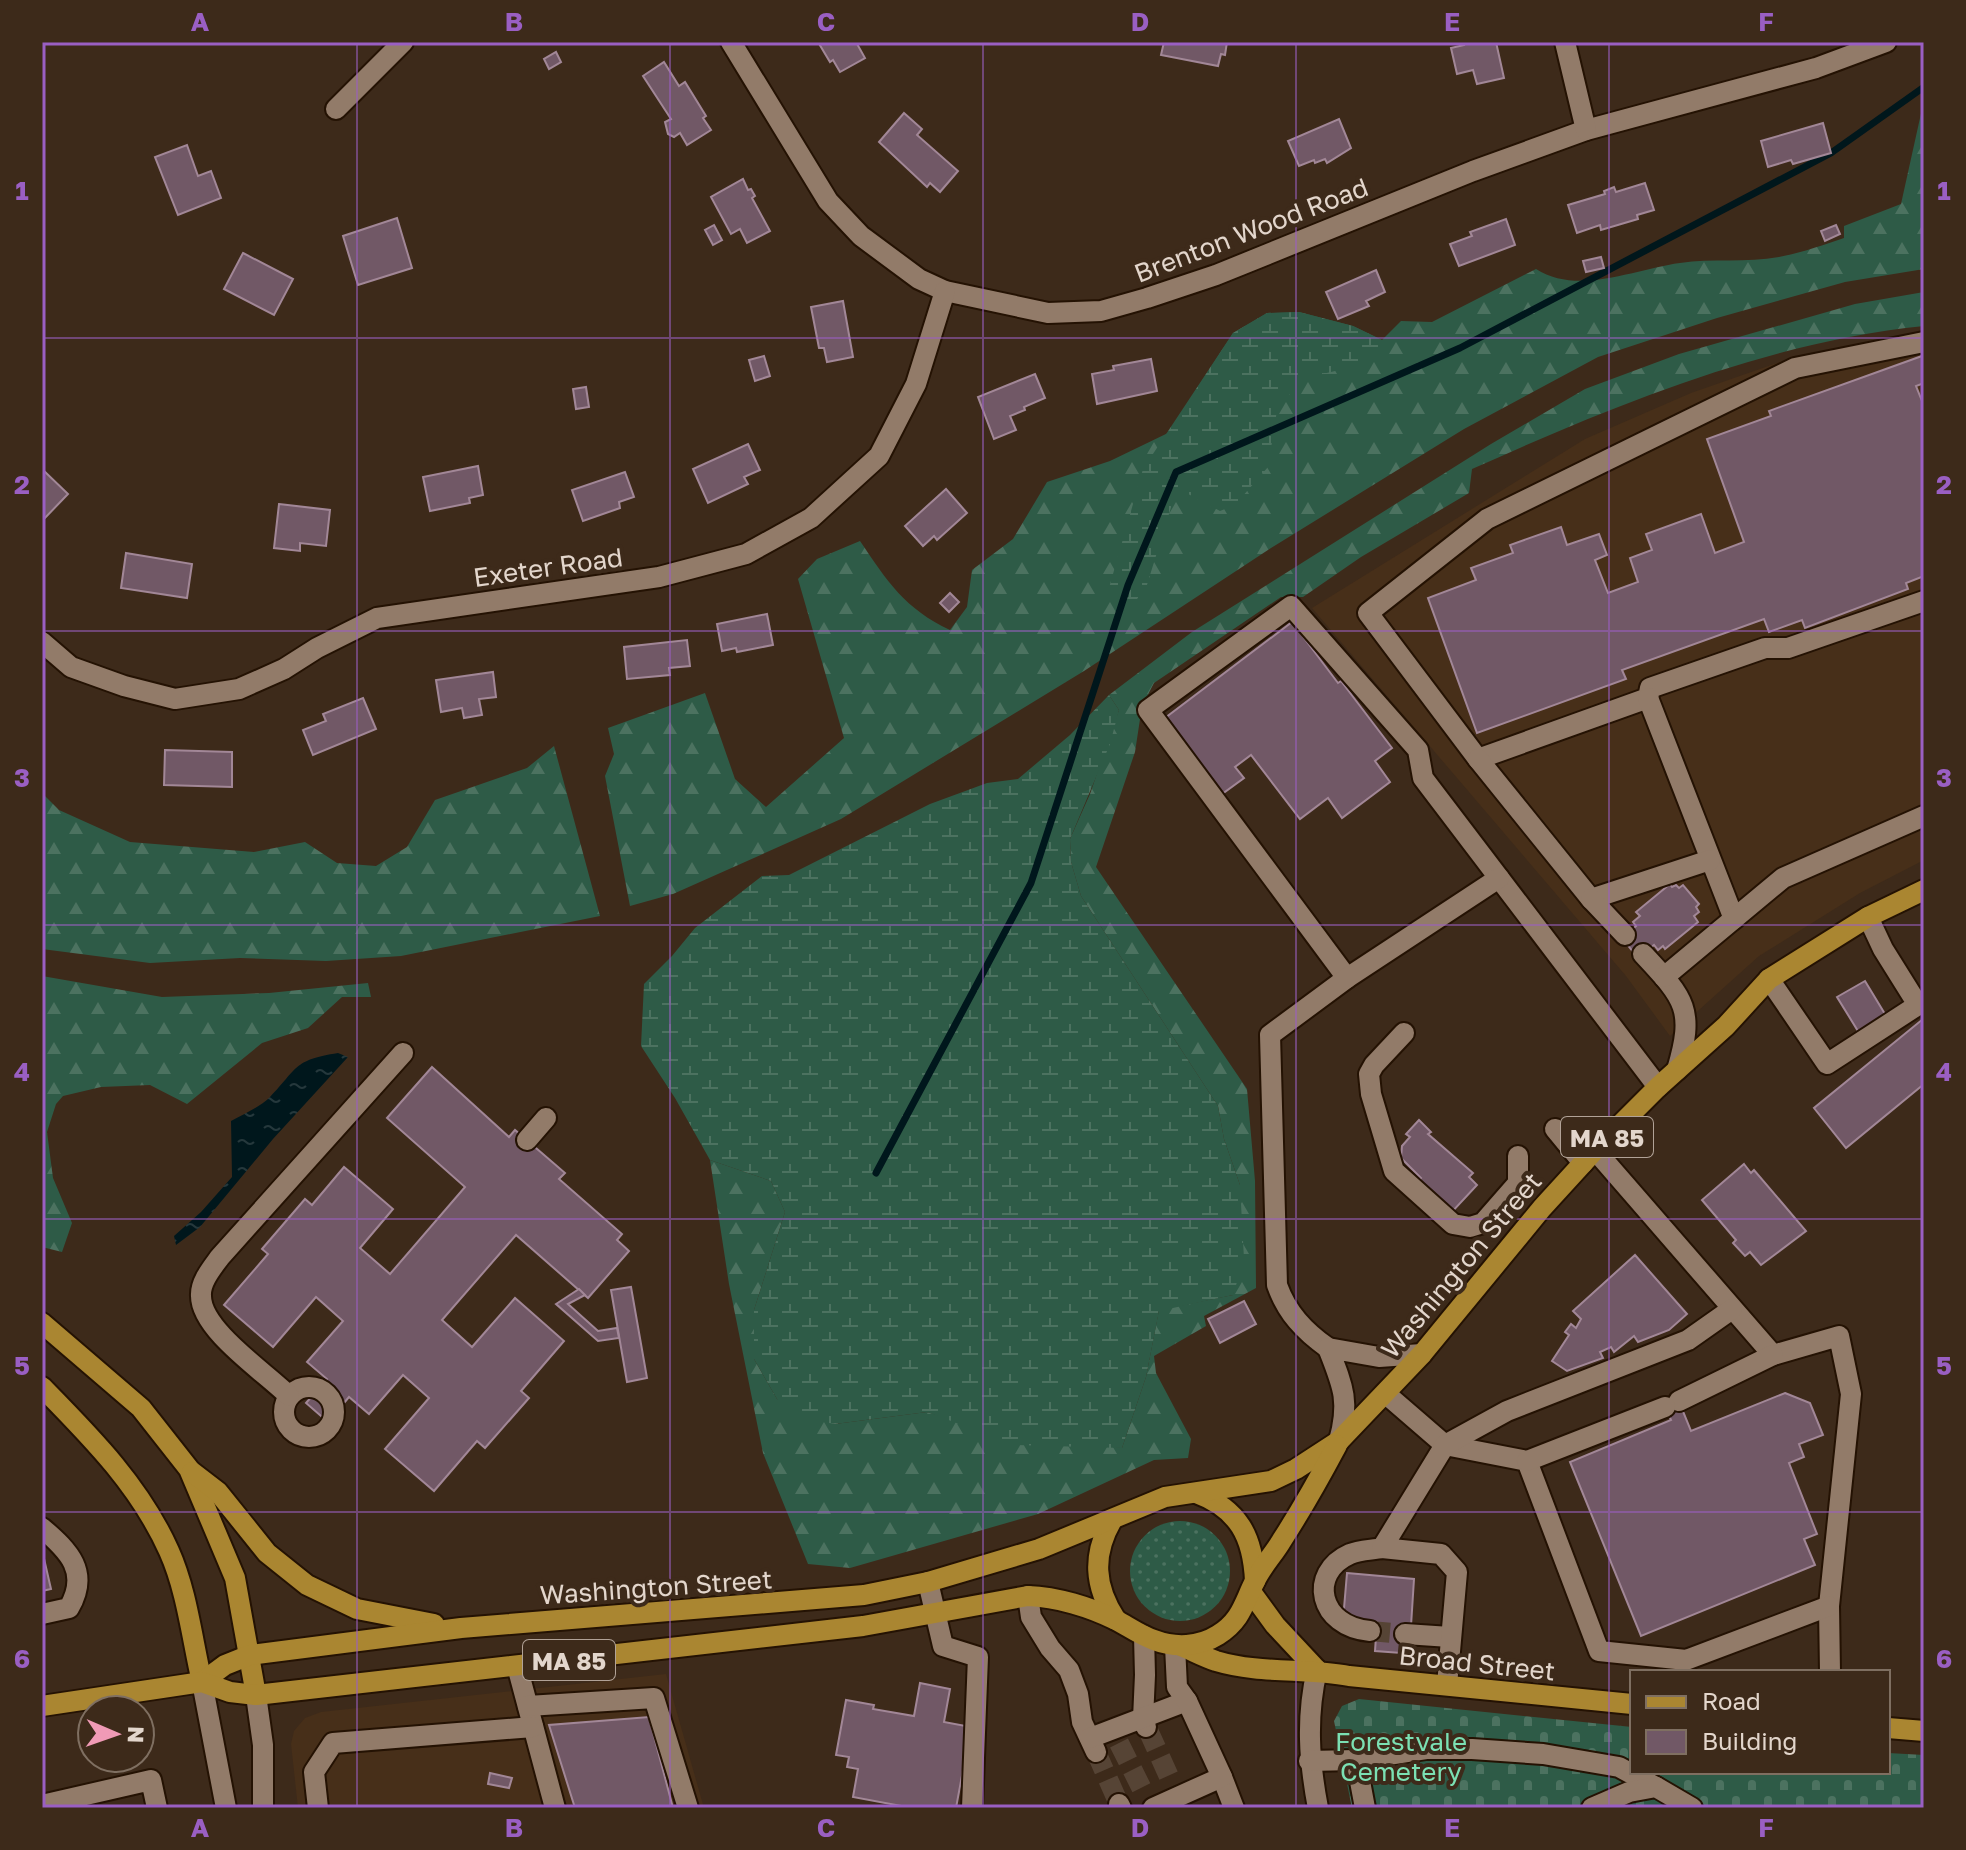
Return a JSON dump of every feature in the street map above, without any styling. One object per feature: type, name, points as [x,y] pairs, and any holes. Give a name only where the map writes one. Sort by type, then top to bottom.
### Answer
[{"type":"main road","name":"Washington Street","points":[[42,1706],[202,1682],[225,1665],[250,1655],[461,1628],[864,1595],[928,1582],[1039,1549],[1165,1497],[1271,1481],[1339,1441],[1386,1394],[1589,1156],[1658,1087],[1726,1026],[1769,979],[1868,917],[1924,890]]},
{"type":"main road","points":[[42,1323],[141,1408],[189,1469],[218,1492],[267,1553],[307,1585],[357,1609],[461,1628]]},
{"type":"main road","points":[[42,1387],[106,1453],[154,1522],[170,1553],[182,1592],[202,1682]]},
{"type":"main road","name":"Washington Street","points":[[202,1682],[230,1692],[256,1695],[831,1631],[1028,1596],[1046,1597],[1116,1620],[1144,1636],[1178,1646],[1198,1644],[1219,1635],[1236,1620],[1253,1586],[1311,1495],[1339,1441]]},
{"type":"main road","points":[[189,1469],[235,1578],[256,1695]]},
{"type":"main road","points":[[1196,1493],[1219,1505],[1243,1530],[1254,1553],[1253,1586],[1275,1625],[1317,1670]]},
{"type":"main road","points":[[1112,1520],[1100,1544],[1096,1571],[1099,1588],[1116,1620]]},
{"type":"main road","name":"Broad Street","points":[[1178,1646],[1217,1661],[1283,1671],[1317,1670],[1630,1704]]},
{"type":"main road","points":[[1890,1728],[1924,1731]]},
{"type":"street","points":[[336,109],[403,42]]},
{"type":"street","name":"Brenton Wood Road","points":[[731,42],[828,201],[861,236],[919,279],[945,291],[1048,313],[1101,311],[1216,275],[1473,171],[1586,130],[1803,72],[1886,42]]},
{"type":"street","points":[[1565,42],[1586,130]]},
{"type":"street","name":"Exeter Road","points":[[42,642],[71,667],[124,686],[175,699],[239,689],[284,669],[317,648],[377,618],[659,577],[746,554],[811,518],[879,456],[916,384],[945,291]]},
{"type":"street","points":[[1625,935],[1591,899],[1478,759],[1368,613],[1487,519],[1795,368],[1924,342]]},
{"type":"street","points":[[1734,919],[1648,698],[1650,688],[1765,648],[1788,648],[1924,601]]},
{"type":"street","points":[[1347,978],[1148,710],[1291,606],[1418,750],[1423,778],[1658,1087]]},
{"type":"street","points":[[1478,759],[1648,698]]},
{"type":"street","points":[[1664,977],[1783,878],[1924,816]]},
{"type":"street","points":[[1591,899],[1710,860]]},
{"type":"street","points":[[1422,1354],[1379,1357],[1328,1348],[1304,1331],[1283,1302],[1277,1285],[1270,1035],[1347,978],[1499,878]]},
{"type":"street","points":[[1769,979],[1827,1064],[1918,1005],[1883,949],[1868,917]]},
{"type":"street","points":[[1643,954],[1680,998],[1687,1018],[1685,1043],[1677,1070]]},
{"type":"street","points":[[1404,1033],[1369,1074],[1371,1094],[1394,1171],[1453,1224],[1470,1227],[1483,1223],[1518,1183],[1518,1156]]},
{"type":"street","points":[[289,1396],[216,1330],[204,1311],[200,1294],[206,1276],[220,1257],[403,1053]]},
{"type":"street","points":[[527,1140],[546,1118]]},
{"type":"street","points":[[1555,1129],[1589,1156],[1773,1355]]},
{"type":"street","points":[[1382,1548],[1445,1445],[1507,1411],[1688,1340],[1732,1309]]},
{"type":"street","points":[[1386,1394],[1445,1445],[1527,1461],[1672,1404],[1773,1355],[1839,1336],[1851,1394],[1829,1606],[1830,1670]]},
{"type":"street","points":[[1328,1348],[1342,1384],[1345,1404],[1346,1414],[1339,1441]]},
{"type":"street","points":[[1527,1461],[1599,1651],[1686,1660],[1829,1606]]},
{"type":"street","points":[[42,1528],[69,1551],[77,1570],[78,1594],[69,1608],[42,1614]]},
{"type":"street","points":[[1370,1631],[1353,1630],[1336,1620],[1327,1607],[1323,1592],[1328,1576],[1350,1554],[1382,1548],[1441,1554],[1457,1572],[1447,1685]]},
{"type":"street","points":[[928,1582],[943,1646],[978,1657],[972,1808]]},
{"type":"street","points":[[1028,1596],[1031,1617],[1050,1648],[1069,1670],[1078,1694],[1082,1722],[1093,1745],[1145,1724],[1187,1701]]},
{"type":"street","points":[[1405,1634],[1450,1637]]},
{"type":"street","points":[[1144,1636],[1145,1724]]},
{"type":"street","points":[[1178,1646],[1177,1687],[1187,1701],[1234,1808]]},
{"type":"street","points":[[517,1666],[555,1808]]},
{"type":"street","points":[[1317,1670],[1311,1697],[1309,1761],[1318,1808]]},
{"type":"street","points":[[202,1682],[226,1808]]},
{"type":"street","points":[[256,1695],[263,1745],[263,1808]]},
{"type":"street","points":[[528,1706],[654,1698],[688,1808]]},
{"type":"street","points":[[318,1808],[314,1772],[333,1743],[533,1727]]},
{"type":"street","points":[[1309,1761],[1356,1760],[1426,1749],[1472,1749],[1543,1754],[1619,1767],[1630,1773]]},
{"type":"street","points":[[1356,1760],[1365,1808]]},
{"type":"street","points":[[1632,1774],[1692,1808]]},
{"type":"street","points":[[1149,1803],[1174,1789],[1222,1777]]},
{"type":"street","points":[[42,1805],[151,1780],[157,1808]]},
{"type":"street","points":[[1592,1808],[1629,1792],[1656,1787]]},
{"type":"shaded area","points":[[1924,335],[1924,860],[1860,893],[1759,956],[1670,1036],[1626,976],[1312,608],[1585,439],[1691,393],[1794,357]]},
{"type":"shaded area","points":[[666,1674],[704,1808],[298,1808],[291,1744],[294,1731],[305,1718],[321,1712]]},
{"type":"green space","points":[[1924,100],[1924,269],[1845,282],[1717,318],[1598,357],[1464,429],[1271,548],[1084,671],[841,819],[673,894],[630,906],[605,776],[614,754],[608,728],[705,693],[735,779],[766,807],[844,738],[798,579],[817,559],[860,541],[898,593],[921,613],[950,630],[967,607],[972,570],[1013,539],[1047,482],[1110,461],[1168,433],[1233,333],[1267,313],[1299,312],[1353,326],[1382,340],[1401,321],[1432,322],[1536,269],[1552,277],[1588,281],[1680,263],[1779,257],[1820,246],[1844,238],[1844,226],[1901,204]]},
{"type":"green space","points":[[1924,292],[1924,326],[1865,334],[1750,361],[1636,400],[1472,469],[1469,493],[1361,557],[1303,597],[1281,597],[1154,683],[1142,706],[1135,752],[1096,867],[1247,1089],[1255,1181],[1256,1288],[1204,1316],[1206,1326],[1154,1356],[1156,1373],[1191,1439],[1188,1458],[1154,1460],[1038,1514],[850,1568],[808,1564],[763,1453],[729,1284],[710,1160],[771,1181],[785,1212],[754,1310],[754,1359],[777,1399],[835,1424],[927,1412],[967,1424],[1122,1448],[1146,1377],[1159,1310],[1233,1295],[1240,1185],[1224,1139],[1218,1106],[1081,896],[1071,862],[1070,839],[1090,794],[1119,710],[1109,695],[1192,632],[1491,444],[1585,389],[1679,354],[1855,304]]},
{"type":"green space","points":[[1299,312],[1353,326],[1382,340],[1381,360],[1310,377],[1278,404],[1268,467],[1235,505],[1220,511],[1177,488],[1146,588],[1128,610],[1117,607],[1109,588],[1143,469],[1233,333],[1267,313]]},
{"type":"green space","points":[[1109,695],[1119,710],[1110,744],[1070,839],[1071,862],[1081,896],[1218,1106],[1224,1139],[1240,1185],[1244,1259],[1233,1295],[1159,1311],[1146,1377],[1122,1448],[1016,1445],[927,1412],[835,1424],[796,1417],[777,1399],[754,1359],[754,1310],[785,1212],[771,1181],[710,1160],[641,1046],[644,984],[695,928],[762,876],[789,875],[930,804],[987,783],[1018,779],[1070,735]]},
{"type":"green space","points":[[554,746],[600,916],[401,956],[326,961],[240,958],[150,963],[42,949],[42,793],[59,810],[130,842],[254,852],[305,842],[337,863],[376,866],[407,847],[435,800],[527,768]]},
{"type":"green space","points":[[42,976],[162,997],[269,993],[368,983],[371,997],[342,997],[308,1028],[262,1043],[187,1104],[150,1085],[101,1087],[63,1096],[56,1104],[47,1132],[53,1178],[72,1223],[62,1252],[42,1247]]},
{"type":"green space","points":[[1180,1521],[1208,1529],[1222,1543],[1230,1571],[1222,1599],[1208,1613],[1180,1621],[1152,1613],[1138,1599],[1130,1571],[1138,1543],[1152,1529]]},
{"type":"green space","name":"Forestvale Cemetery","points":[[1359,1699],[1630,1727],[1630,1774],[1890,1774],[1890,1753],[1924,1755],[1924,1808],[1352,1808],[1334,1721],[1342,1706]]},
{"type":"water","points":[[338,1053],[348,1057],[273,1139],[200,1227],[176,1245],[174,1236],[201,1212],[232,1177],[231,1121],[266,1101],[304,1062]]},
{"type":"building","points":[[818,42],[856,42],[865,58],[840,72]]},
{"type":"building","points":[[1164,42],[1227,42],[1225,55],[1221,54],[1218,66],[1161,55]]},
{"type":"building","points":[[1463,42],[1496,42],[1504,78],[1477,84],[1473,70],[1457,74],[1451,48],[1464,45]]},
{"type":"building","points":[[556,52],[561,62],[549,69],[544,59]]},
{"type":"building","points":[[664,62],[679,86],[685,82],[711,130],[687,145],[680,133],[674,137],[668,134],[665,122],[671,119],[643,76]]},
{"type":"building","points":[[904,113],[922,129],[917,135],[958,171],[940,192],[930,183],[927,187],[879,142]]},
{"type":"building","points":[[1339,119],[1351,148],[1327,163],[1325,159],[1315,163],[1314,160],[1299,166],[1288,141]]},
{"type":"building","points":[[1823,123],[1831,153],[1793,164],[1791,160],[1768,167],[1761,141]]},
{"type":"building","points":[[187,145],[198,176],[211,171],[221,198],[178,215],[155,157]]},
{"type":"building","points":[[743,179],[755,196],[752,198],[770,231],[747,243],[740,229],[731,234],[711,197]]},
{"type":"building","points":[[1645,183],[1654,210],[1637,215],[1638,219],[1601,230],[1600,225],[1577,233],[1568,205],[1605,194],[1604,191],[1614,187],[1616,192]]},
{"type":"building","points":[[397,218],[412,268],[358,285],[343,236]]},
{"type":"building","points":[[1506,219],[1515,245],[1459,266],[1450,244],[1472,236],[1470,232]]},
{"type":"building","points":[[714,225],[722,240],[713,245],[705,230]]},
{"type":"building","points":[[1836,225],[1840,234],[1825,241],[1821,231]]},
{"type":"building","points":[[243,253],[293,279],[274,315],[224,289]]},
{"type":"building","points":[[1601,257],[1604,268],[1586,272],[1583,261]]},
{"type":"building","points":[[1376,270],[1385,292],[1366,301],[1369,306],[1338,319],[1326,292]]},
{"type":"building","points":[[843,301],[853,357],[827,362],[824,348],[819,348],[811,307]]},
{"type":"building","points":[[764,356],[770,376],[755,381],[749,360]]},
{"type":"building","points":[[1922,356],[1924,383],[1916,386],[1924,406],[1924,576],[1906,583],[1908,589],[1805,628],[1802,620],[1769,632],[1764,619],[1622,670],[1626,679],[1477,733],[1428,598],[1476,580],[1471,568],[1513,553],[1510,545],[1561,527],[1567,545],[1599,534],[1607,555],[1595,560],[1608,593],[1638,582],[1630,558],[1652,550],[1646,534],[1701,514],[1715,553],[1744,542],[1707,439],[1771,416],[1769,411]]},
{"type":"building","points":[[1151,359],[1157,391],[1097,404],[1092,374],[1114,370],[1113,366]]},
{"type":"building","points":[[1035,374],[1045,398],[1010,416],[1016,430],[994,439],[978,397]]},
{"type":"building","points":[[586,387],[589,407],[576,409],[573,389]]},
{"type":"building","points":[[748,444],[760,470],[744,477],[748,484],[708,503],[693,469]]},
{"type":"building","points":[[478,466],[483,495],[469,498],[470,503],[430,511],[423,477]]},
{"type":"building","points":[[42,469],[68,494],[42,521]]},
{"type":"building","points":[[625,472],[634,497],[619,502],[620,508],[583,521],[572,490]]},
{"type":"building","points":[[946,489],[967,513],[937,540],[934,536],[923,546],[905,526]]},
{"type":"building","points":[[279,504],[330,510],[326,546],[300,543],[300,551],[274,548]]},
{"type":"building","points":[[126,553],[192,564],[187,598],[121,588]]},
{"type":"building","points":[[950,593],[959,602],[949,612],[940,603]]},
{"type":"building","points":[[767,614],[773,645],[737,652],[736,648],[722,651],[717,624]]},
{"type":"building","points":[[1292,622],[1392,748],[1375,761],[1390,782],[1342,818],[1328,798],[1300,819],[1251,755],[1235,767],[1244,778],[1222,794],[1165,718]]},
{"type":"building","points":[[687,640],[690,666],[669,668],[670,675],[627,679],[624,647]]},
{"type":"building","points":[[493,672],[496,697],[479,699],[482,715],[464,718],[462,708],[441,712],[436,680]]},
{"type":"building","points":[[363,698],[376,729],[313,755],[303,730],[326,721],[323,714]]},
{"type":"building","points":[[165,750],[232,752],[232,787],[164,785]]},
{"type":"building","points":[[1670,884],[1679,888],[1683,885],[1699,904],[1696,907],[1699,912],[1694,916],[1698,922],[1665,949],[1663,946],[1658,950],[1654,945],[1638,958],[1622,938],[1636,926],[1633,922],[1640,916],[1636,912]]},
{"type":"building","points":[[1865,981],[1888,1019],[1861,1036],[1837,997]]},
{"type":"building","points":[[1923,1019],[1924,1084],[1846,1148],[1814,1108]]},
{"type":"building","points":[[432,1067],[509,1137],[515,1130],[565,1173],[559,1179],[622,1234],[617,1240],[629,1251],[588,1298],[516,1235],[442,1320],[472,1347],[515,1298],[564,1341],[521,1391],[529,1398],[485,1448],[477,1441],[434,1491],[385,1449],[429,1398],[403,1375],[369,1414],[349,1397],[328,1422],[306,1403],[327,1379],[307,1362],[343,1321],[316,1297],[273,1347],[224,1305],[268,1254],[262,1249],[305,1199],[312,1205],[344,1167],[393,1209],[360,1248],[390,1274],[465,1187],[387,1118]]},
{"type":"building","points":[[1419,1120],[1431,1132],[1428,1134],[1473,1173],[1469,1177],[1477,1185],[1451,1213],[1415,1184],[1421,1178],[1401,1158],[1402,1146],[1410,1137],[1406,1134]]},
{"type":"building","points":[[1744,1164],[1751,1173],[1754,1170],[1806,1231],[1761,1265],[1750,1252],[1745,1256],[1733,1243],[1736,1240],[1702,1200]]},
{"type":"building","points":[[1635,1255],[1687,1314],[1669,1330],[1638,1342],[1634,1336],[1614,1352],[1611,1347],[1600,1352],[1603,1358],[1567,1371],[1552,1361],[1569,1335],[1565,1332],[1571,1324],[1576,1328],[1581,1319],[1573,1311]]},
{"type":"building","points":[[631,1287],[647,1378],[627,1382],[611,1290]]},
{"type":"building","points":[[579,1289],[585,1295],[568,1304],[598,1331],[617,1328],[619,1338],[598,1341],[556,1304]]},
{"type":"building","points":[[1244,1301],[1256,1324],[1220,1343],[1208,1319]]},
{"type":"building","points":[[1785,1393],[1810,1403],[1823,1435],[1799,1444],[1804,1457],[1789,1463],[1817,1534],[1804,1539],[1815,1565],[1641,1636],[1570,1462],[1671,1420],[1664,1405],[1678,1399],[1691,1431]]},
{"type":"building","points":[[42,1550],[51,1589],[42,1591]]},
{"type":"building","points":[[1347,1573],[1414,1579],[1411,1626],[1403,1625],[1401,1653],[1375,1651],[1377,1622],[1343,1620]]},
{"type":"building","points":[[920,1683],[950,1689],[944,1722],[971,1727],[956,1808],[912,1808],[853,1797],[858,1769],[847,1767],[849,1757],[836,1755],[846,1700],[874,1705],[873,1709],[914,1716]]},
{"type":"building","points":[[649,1717],[673,1808],[575,1808],[549,1725]]},
{"type":"building","points":[[490,1773],[512,1778],[509,1788],[488,1784]]},
{"type":"waterway","points":[[876,1173],[1031,883],[1128,585],[1176,472],[1460,348],[1831,153],[1924,87]]},
{"type":"tunnel","points":[[1370,1631],[1405,1634]]},
{"type":"tunnel","points":[[1148,1730],[1171,1781]]},
{"type":"tunnel","points":[[1119,1743],[1144,1793]]},
{"type":"tunnel","points":[[1096,1752],[1119,1804]]}]
